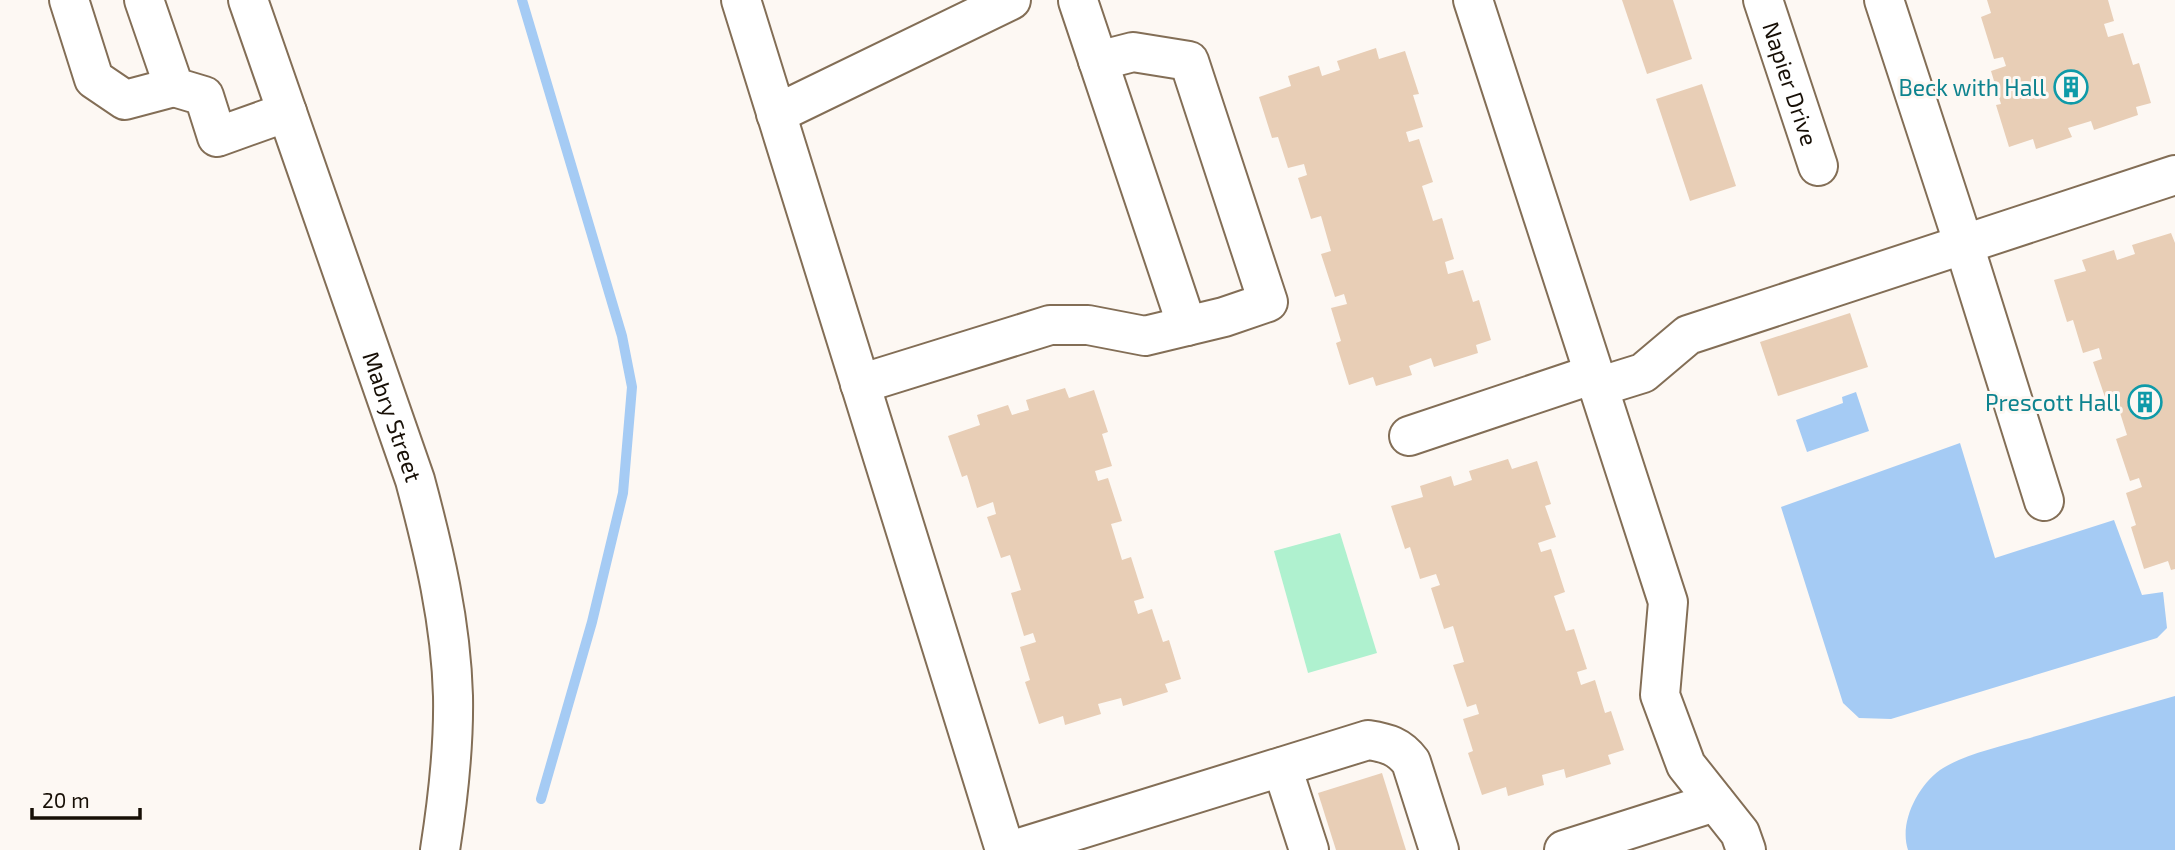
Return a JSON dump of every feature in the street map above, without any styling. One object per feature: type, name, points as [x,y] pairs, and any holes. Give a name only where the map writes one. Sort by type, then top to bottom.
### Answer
[{"type":"street","points":[[69,0],[94,79],[125,100],[174,87],[204,96],[217,137],[287,112]]},
{"type":"street","points":[[144,0],[174,87]]},
{"type":"street","name":"Mabry Street","points":[[248,0],[415,480],[435,551],[449,638],[453,696],[450,780],[440,850]]},
{"type":"street","points":[[741,0],[1005,850]]},
{"type":"street","points":[[776,114],[1011,0]]},
{"type":"street","points":[[1070,0],[1098,61],[1187,326]]},
{"type":"street","points":[[1473,0],[1668,603],[1660,695],[1686,765],[1740,833],[1746,850]]},
{"type":"street","name":"Napier Drive","points":[[1763,0],[1818,166]]},
{"type":"street","points":[[1884,0],[2044,501]]},
{"type":"street","points":[[860,384],[1050,324],[1088,325],[1144,336],[1224,317],[1268,302],[1189,61],[1133,52],[1098,61]]},
{"type":"street","points":[[1409,436],[1596,380],[1643,373],[1688,335],[2175,175]]},
{"type":"street","points":[[1013,850],[1368,740],[1387,743],[1402,750],[1411,762],[1439,850]]},
{"type":"street","points":[[1282,767],[1309,850]]},
{"type":"street","points":[[1564,850],[1715,802]]},
{"type":"green space","points":[[1340,533],[1377,653],[1308,673],[1274,551]]},
{"type":"water","points":[[1856,392],[1869,431],[1807,452],[1796,420],[1843,403],[1842,397]]},
{"type":"water","points":[[1960,443],[1995,558],[2114,520],[2142,595],[2163,592],[2167,628],[2157,638],[1891,719],[1859,718],[1843,703],[1781,507]]},
{"type":"water","points":[[2175,696],[2175,850],[1908,850],[1906,828],[1912,806],[1924,786],[1948,765],[1993,748]]},
{"type":"building","points":[[1622,0],[1673,0],[1692,59],[1647,74]]},
{"type":"building","name":"Beck with Hall","points":[[1987,0],[2108,0],[2114,21],[2104,24],[2108,37],[2123,33],[2133,65],[2139,63],[2151,103],[2136,107],[2138,115],[2094,130],[2091,121],[2068,128],[2072,137],[2036,149],[2033,139],[2009,147],[1996,105],[2001,104],[1991,71],[2006,66],[2003,57],[1994,59],[1981,17],[1991,13]]},
{"type":"building","points":[[1376,48],[1379,59],[1405,51],[1419,94],[1413,95],[1423,127],[1406,132],[1409,142],[1419,139],[1433,182],[1422,186],[1433,221],[1442,218],[1454,259],[1445,262],[1448,274],[1463,270],[1473,302],[1479,300],[1491,340],[1476,345],[1478,353],[1434,367],[1431,358],[1409,366],[1412,375],[1376,386],[1373,377],[1349,385],[1336,343],[1341,341],[1331,308],[1347,304],[1344,294],[1335,297],[1321,254],[1331,251],[1321,216],[1311,219],[1298,178],[1307,175],[1304,164],[1288,168],[1278,137],[1272,138],[1259,97],[1291,86],[1288,76],[1319,66],[1322,76],[1340,70],[1337,61]]},
{"type":"building","points":[[1702,84],[1736,186],[1690,201],[1656,99]]},
{"type":"building","name":"Prescott Hall","points":[[2171,233],[2175,243],[2175,569],[2171,570],[2168,561],[2144,569],[2131,527],[2136,525],[2126,493],[2142,487],[2139,478],[2130,481],[2116,439],[2127,435],[2116,400],[2107,403],[2093,362],[2102,359],[2099,348],[2083,353],[2073,320],[2067,322],[2054,280],[2086,271],[2082,260],[2114,250],[2117,260],[2135,254],[2132,245]]},
{"type":"building","points":[[1850,313],[1868,367],[1778,396],[1760,342]]},
{"type":"building","points":[[1065,388],[1069,398],[1094,390],[1108,432],[1102,434],[1112,466],[1095,471],[1098,481],[1108,478],[1122,521],[1111,524],[1122,560],[1131,557],[1144,598],[1134,601],[1138,614],[1152,609],[1163,642],[1169,640],[1181,679],[1165,684],[1168,692],[1123,706],[1121,698],[1098,704],[1101,714],[1065,725],[1063,716],[1039,724],[1025,682],[1030,680],[1020,647],[1036,642],[1033,633],[1024,636],[1011,593],[1021,590],[1010,555],[1001,558],[987,517],[996,514],[993,502],[977,508],[967,475],[962,477],[948,436],[980,425],[977,415],[1008,405],[1012,415],[1029,410],[1026,400]]},
{"type":"building","points":[[1508,459],[1512,469],[1537,461],[1551,504],[1545,506],[1556,537],[1538,543],[1541,552],[1551,549],[1565,592],[1554,596],[1566,631],[1574,629],[1587,669],[1577,672],[1581,685],[1595,680],[1605,713],[1611,711],[1624,750],[1608,755],[1611,764],[1566,778],[1564,769],[1542,775],[1544,785],[1508,796],[1506,787],[1482,795],[1468,753],[1473,751],[1463,719],[1479,714],[1476,704],[1467,707],[1453,665],[1464,662],[1453,626],[1444,629],[1431,588],[1440,585],[1436,574],[1420,579],[1410,547],[1405,549],[1391,506],[1423,497],[1420,486],[1451,476],[1454,486],[1472,480],[1469,471]]},
{"type":"building","points":[[1382,773],[1406,850],[1336,850],[1318,793]]},
{"type":"waterway","points":[[522,0],[622,336],[632,387],[623,493],[592,622],[541,799]]},
{"type":"place","name":"Beck with Hall","points":[[2071,87]]},
{"type":"place","name":"Prescott Hall","points":[[2145,402]]}]
